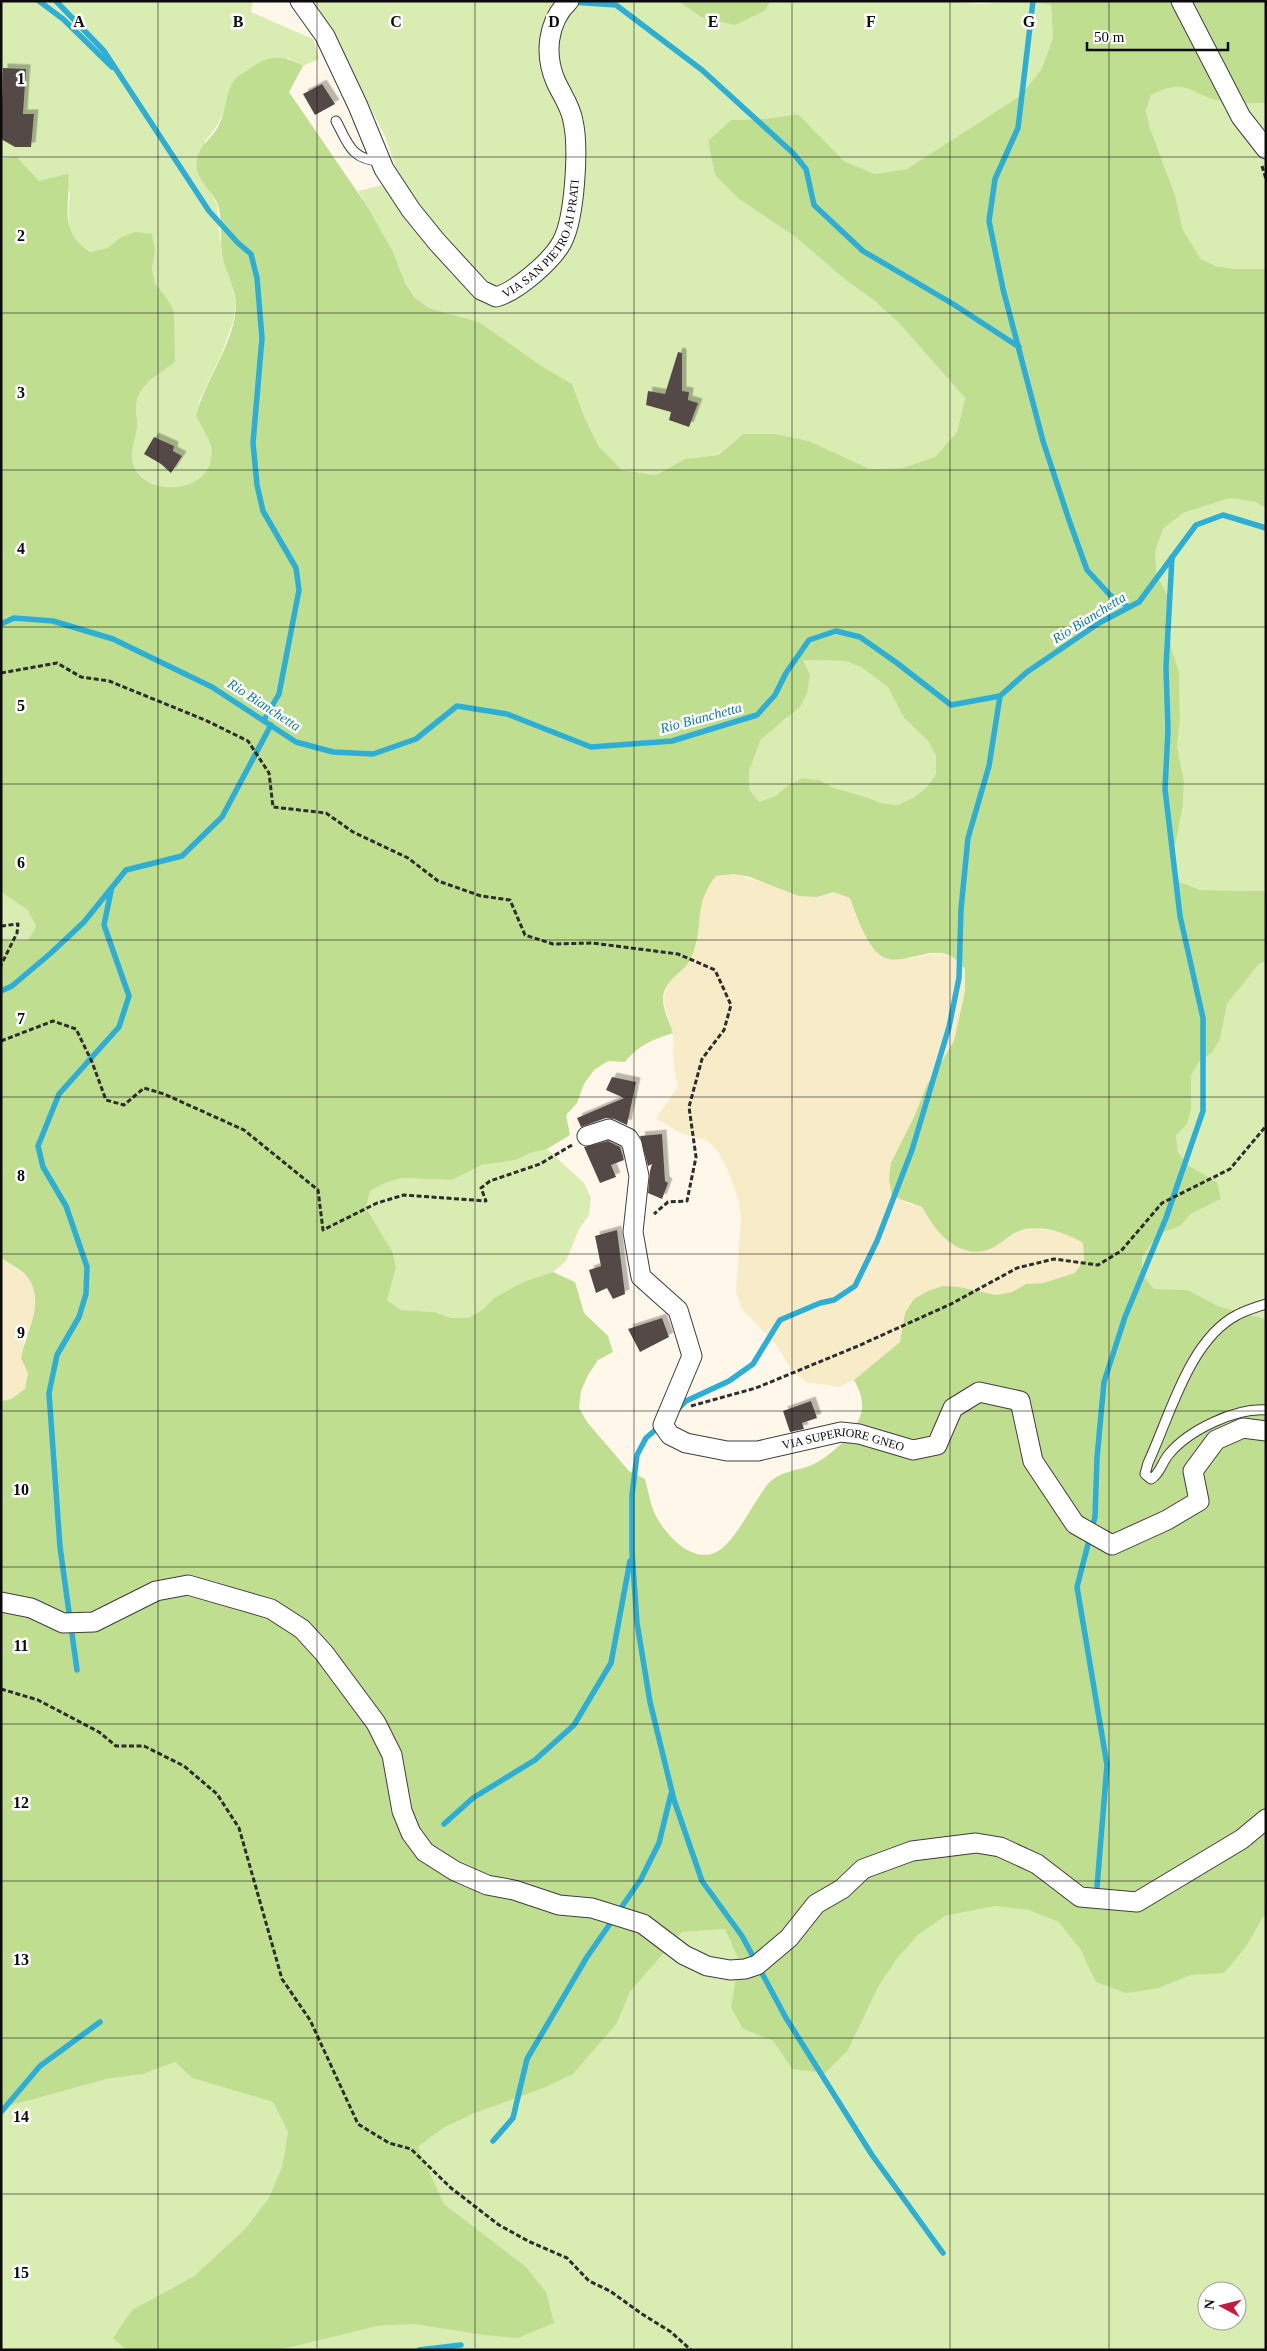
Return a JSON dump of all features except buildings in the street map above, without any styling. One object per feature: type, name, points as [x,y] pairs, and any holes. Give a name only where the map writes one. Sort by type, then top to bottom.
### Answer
[{"type":"street","name":"VIA SAN PIETRO AI PRATI","points":[[300,1],[325,36],[358,106],[380,161],[411,210],[481,290],[496,297],[512,290],[555,252],[562,242],[571,214],[574,171],[574,121],[571,110],[552,71],[549,50],[555,17],[569,1]]},
{"type":"street","points":[[1181,1],[1241,117],[1265,148]]},
{"type":"street","points":[[586,1136],[609,1129],[620,1133],[632,1144],[639,1176],[633,1232],[641,1277],[678,1310],[692,1356],[663,1425]]},
{"type":"street","name":"VIA SUPERIORE GNEO","points":[[663,1425],[670,1435],[686,1442],[727,1451],[758,1451],[841,1432],[859,1434],[913,1450],[937,1445],[954,1408],[979,1392],[1020,1401],[1033,1461],[1075,1524],[1112,1545],[1167,1520],[1199,1501],[1193,1471],[1216,1440],[1243,1428],[1266,1431]]},
{"type":"street","points":[[1,1602],[31,1608],[64,1623],[94,1622],[156,1591],[188,1585],[271,1609],[302,1629],[324,1653],[376,1723],[392,1755],[402,1811],[410,1833],[425,1852],[455,1872],[487,1885],[514,1890],[559,1905],[592,1908],[643,1924],[684,1955],[706,1966],[730,1970],[745,1969],[757,1965],[789,1938],[816,1904],[842,1889],[863,1869],[912,1851],[976,1843],[1000,1847],[1037,1864],[1080,1897],[1137,1902],[1242,1839],[1266,1819]]},
{"type":"lane","points":[[336,121],[354,153],[367,160],[380,161]]},
{"type":"lane","points":[[1266,1304],[1237,1315],[1212,1334],[1195,1358],[1148,1463],[1146,1474],[1150,1479],[1156,1476],[1169,1454],[1182,1441],[1202,1429],[1227,1416],[1251,1409],[1266,1410]]},
{"type":"path","points":[[1,673],[57,663],[80,677],[109,681],[206,720],[248,741],[269,773],[273,806],[326,813],[353,832],[408,858],[438,882],[481,896],[510,900],[525,935],[553,944],[592,943],[678,954],[716,970],[730,1005],[724,1030],[702,1059],[689,1107],[696,1157],[687,1201],[668,1202],[633,1232]]},
{"type":"path","points":[[1,926],[18,924],[17,933],[1,965]]},
{"type":"path","points":[[1,1040],[53,1021],[76,1029],[92,1062],[106,1100],[124,1105],[144,1088],[164,1094],[244,1130],[318,1190],[324,1230],[377,1203],[404,1195],[486,1201],[481,1188],[490,1181],[540,1164],[586,1136]]},
{"type":"path","points":[[663,1425],[695,1404],[756,1388],[858,1346],[951,1304],[1017,1268],[1054,1260],[1098,1265],[1121,1251],[1162,1203],[1230,1169],[1266,1126]]},
{"type":"path","points":[[1,1689],[38,1700],[99,1732],[116,1746],[144,1746],[184,1766],[218,1794],[239,1828],[282,1979],[310,2020],[358,2124],[389,2143],[411,2149],[451,2188],[499,2224],[530,2242],[567,2258],[590,2281],[610,2291],[671,2332],[691,2350]]},
{"type":"shaded area","points":[[734,874],[817,897],[834,892],[851,898],[856,915],[905,959],[938,953],[954,957],[965,970],[965,991],[954,1041],[927,1085],[914,1117],[891,1163],[906,1203],[922,1207],[930,1222],[988,1250],[1017,1232],[1035,1228],[1068,1234],[1083,1243],[1084,1260],[1075,1273],[1043,1283],[1026,1284],[1012,1292],[996,1295],[960,1287],[905,1313],[900,1342],[854,1380],[839,1387],[806,1382],[793,1372],[775,1343],[741,1308],[736,1291],[741,1218],[739,1201],[727,1168],[719,1153],[708,1141],[680,1133],[656,1118],[678,1087],[674,1069],[673,1033],[663,1000],[668,983],[692,958],[697,941],[701,905],[705,889],[716,876]]},
{"type":"shaded area","points":[[1,1258],[29,1278],[35,1293],[36,1309],[32,1327],[24,1341],[28,1373],[25,1389],[11,1399],[1,1401]]},
{"type":"green space","points":[[1,1],[253,1],[251,12],[313,39],[319,59],[303,66],[288,58],[228,95],[220,120],[214,131],[205,141],[209,189],[217,204],[222,257],[233,289],[236,305],[233,322],[221,355],[200,399],[196,416],[210,443],[210,464],[203,476],[191,483],[176,487],[161,486],[147,480],[137,471],[132,458],[137,426],[137,400],[140,393],[144,386],[175,362],[166,297],[155,285],[152,268],[155,251],[120,238],[107,248],[90,252],[71,233],[68,219],[70,192],[39,181],[16,156],[1,159]]},
{"type":"green space","points":[[315,1],[678,1],[701,17],[766,10],[770,1],[944,1],[979,4],[1022,1],[1051,5],[1053,38],[1041,70],[1020,96],[907,169],[875,174],[844,161],[798,114],[764,119],[731,120],[708,141],[715,175],[739,199],[794,236],[847,281],[875,301],[899,323],[965,398],[957,432],[935,457],[904,468],[870,469],[809,441],[776,434],[743,434],[717,455],[685,459],[656,475],[622,470],[599,447],[584,416],[572,384],[540,365],[479,322],[429,308],[415,298],[405,283],[384,236],[358,191],[387,184],[395,165],[385,136]]},
{"type":"green space","points":[[678,1],[770,1],[766,10],[735,25],[701,17]]},
{"type":"green space","points":[[1022,1],[1266,1],[1266,103],[1227,102],[1181,87],[1173,87],[1151,95],[1146,111],[1150,128],[1175,195],[1183,230],[1201,259],[1216,266],[1233,269],[1266,269],[1266,508],[1255,502],[1230,498],[1183,513],[1163,529],[1155,552],[1157,576],[1169,597],[1171,647],[1179,672],[1180,722],[1177,746],[1184,781],[1183,805],[1173,857],[1180,882],[1201,890],[1266,891],[1266,961],[1259,964],[1227,1004],[1220,1039],[1212,1053],[1199,1062],[1191,1076],[1191,1109],[1187,1124],[1176,1135],[1178,1152],[1188,1165],[1217,1182],[1221,1199],[1191,1214],[1180,1226],[1164,1232],[1152,1243],[1142,1257],[1142,1274],[1154,1289],[1188,1290],[1218,1306],[1266,1319],[1266,1913],[1245,1948],[1224,1973],[1191,1975],[1159,1988],[1126,1993],[1096,1982],[1080,1949],[1059,1922],[1029,1910],[996,1906],[945,1916],[918,1935],[896,1960],[877,1989],[848,2050],[825,2073],[792,2069],[773,2041],[743,2029],[731,2007],[739,1961],[725,1929],[682,1932],[630,1992],[617,2023],[573,2074],[541,2089],[475,2113],[443,2128],[418,2147],[444,2204],[525,2266],[546,2292],[554,2323],[518,2338],[484,2335],[415,2324],[378,2326],[279,2350],[126,2350],[113,2338],[132,2310],[194,2276],[245,2229],[268,2199],[282,2167],[288,2132],[273,2102],[192,2078],[175,2062],[143,2074],[107,2079],[1,2108],[1,1401],[11,1399],[25,1389],[28,1373],[21,1358],[33,1318],[35,1299],[27,1276],[1,1258],[1,940],[28,941],[36,926],[28,910],[1,892],[1,159],[16,156],[39,181],[68,174],[69,226],[73,235],[90,252],[107,248],[120,238],[135,232],[152,234],[155,251],[152,268],[155,284],[166,297],[174,311],[175,362],[144,386],[140,393],[137,400],[137,426],[132,458],[137,471],[147,480],[160,486],[175,487],[190,484],[202,476],[210,464],[210,443],[196,416],[200,402],[225,348],[234,320],[236,306],[236,299],[222,255],[219,208],[215,198],[198,174],[198,155],[219,125],[228,92],[234,80],[262,61],[275,58],[288,59],[303,66],[289,92],[367,206],[392,250],[405,283],[415,298],[429,308],[479,322],[540,365],[572,384],[584,416],[599,447],[622,470],[656,475],[685,459],[718,455],[743,434],[776,434],[809,441],[870,469],[903,468],[935,457],[957,432],[965,398],[899,323],[875,301],[847,281],[794,236],[739,199],[715,175],[708,141],[731,120],[764,119],[798,114],[844,161],[875,174],[907,169],[1020,96],[1041,70],[1053,38],[1051,5]],"holes":[[[803,660],[845,661],[861,667],[888,687],[904,718],[928,741],[936,756],[936,774],[927,787],[914,797],[898,805],[881,803],[834,788],[819,780],[802,778],[787,786],[776,796],[759,802],[749,789],[749,771],[761,739],[800,707],[807,693],[810,675]],[[734,874],[750,877],[799,896],[817,897],[834,892],[850,898],[866,937],[881,956],[901,959],[934,953],[944,954],[954,958],[965,969],[965,991],[954,1041],[927,1085],[914,1117],[891,1163],[889,1179],[892,1196],[922,1207],[940,1233],[956,1246],[966,1250],[976,1252],[987,1250],[995,1247],[1017,1232],[1033,1228],[1059,1232],[1083,1243],[1084,1260],[1075,1273],[1043,1283],[1026,1284],[1012,1292],[996,1295],[960,1287],[943,1286],[928,1291],[914,1299],[905,1313],[900,1342],[854,1380],[862,1401],[862,1409],[860,1417],[851,1433],[838,1447],[816,1463],[773,1479],[731,1539],[718,1551],[708,1555],[689,1551],[672,1538],[654,1512],[645,1479],[629,1471],[587,1422],[579,1408],[581,1391],[588,1375],[598,1360],[613,1352],[608,1336],[584,1313],[575,1282],[553,1272],[523,1282],[494,1298],[482,1310],[468,1318],[451,1318],[435,1312],[401,1310],[387,1300],[396,1267],[392,1251],[366,1208],[370,1191],[385,1183],[402,1178],[452,1180],[482,1165],[516,1160],[530,1153],[547,1149],[570,1135],[566,1115],[577,1103],[584,1084],[594,1070],[608,1061],[625,1062],[647,1043],[673,1033],[664,1008],[664,992],[692,956],[698,934],[701,906],[709,886],[716,876]]]},
{"type":"green space","points":[[1183,86],[1221,101],[1266,103],[1266,269],[1233,269],[1216,266],[1201,259],[1183,230],[1175,195],[1150,128],[1146,111],[1151,95],[1167,87]]},
{"type":"green space","points":[[1230,498],[1255,502],[1266,508],[1266,891],[1202,890],[1180,882],[1173,857],[1183,805],[1184,781],[1177,746],[1180,722],[1179,672],[1171,647],[1169,597],[1157,576],[1155,552],[1163,529],[1183,513]]},
{"type":"green space","points":[[802,660],[845,661],[861,667],[888,687],[904,718],[928,741],[936,756],[936,774],[927,787],[914,797],[898,805],[881,803],[834,788],[819,780],[802,778],[787,786],[776,796],[759,803],[749,789],[749,770],[761,739],[773,727],[787,719]]},
{"type":"green space","points":[[1,892],[29,910],[36,926],[28,941],[1,940]]},
{"type":"green space","points":[[1266,961],[1266,1319],[1218,1306],[1188,1290],[1154,1289],[1142,1274],[1142,1257],[1152,1243],[1164,1232],[1180,1226],[1191,1214],[1221,1199],[1217,1182],[1188,1165],[1178,1152],[1176,1135],[1191,1109],[1191,1076],[1199,1062],[1212,1053],[1220,1039],[1227,1004],[1259,964]]},
{"type":"green space","points":[[547,1149],[584,1183],[591,1198],[589,1215],[579,1229],[566,1261],[553,1272],[523,1282],[494,1298],[482,1310],[468,1318],[451,1318],[435,1312],[401,1310],[387,1300],[392,1251],[366,1208],[370,1191],[385,1183],[402,1178],[452,1180],[482,1165],[516,1160],[530,1153]]},
{"type":"green space","points":[[996,1906],[1029,1910],[1053,1918],[1065,1927],[1080,1950],[1096,1981],[1159,1988],[1191,1975],[1224,1972],[1245,1948],[1266,1913],[1266,2350],[279,2350],[378,2326],[415,2324],[449,2328],[525,2266],[444,2204],[418,2147],[443,2128],[475,2113],[541,2089],[617,2023],[630,1992],[682,1932],[725,1929],[739,1961],[743,2029],[773,2041],[792,2069],[877,1989],[896,1960],[918,1935],[945,1916]]},
{"type":"green space","points":[[175,2062],[192,2078],[273,2102],[288,2132],[282,2167],[268,2199],[245,2229],[194,2276],[132,2310],[114,2338],[126,2350],[1,2350],[1,2108],[107,2079],[143,2074]]},
{"type":"waterway","points":[[39,1],[63,19],[112,67]]},
{"type":"waterway","points":[[56,1],[104,51],[209,211],[238,243],[251,254],[257,278],[262,338],[253,443],[257,485],[263,511],[296,568],[299,590],[279,694],[264,720]]},
{"type":"waterway","points":[[1033,1],[1018,128],[995,179],[989,221],[1003,289],[1043,441],[1087,570],[1110,595],[1129,607]]},
{"type":"waterway","points":[[572,2],[616,5],[702,70],[793,153],[806,169],[814,205],[863,251],[953,304],[1019,347]]},
{"type":"waterway","name":"Rio Bianchetta","points":[[1,624],[14,618],[53,621],[113,639],[212,687],[296,742],[333,752],[373,754],[416,739],[457,706],[507,714],[591,747],[672,741],[757,715],[775,695],[786,673],[809,640],[836,631],[860,637],[951,705],[1000,696],[1027,672],[1099,623],[1139,602],[1196,525],[1223,515],[1266,528]]},
{"type":"waterway","points":[[1097,1887],[1107,1765],[1077,1587],[1095,1517],[1097,1458],[1104,1382],[1125,1317],[1166,1218],[1203,1111],[1203,1018],[1180,916],[1165,789],[1168,730],[1166,667],[1172,557]]},
{"type":"waterway","points":[[677,1410],[686,1401],[729,1381],[753,1364],[780,1320],[820,1303],[834,1300],[855,1286],[877,1241],[912,1150],[949,1027],[959,978],[961,909],[968,838],[989,766],[1000,696]]},
{"type":"waterway","points":[[1,991],[12,986],[84,922],[126,870],[182,856],[222,817],[271,725]]},
{"type":"waterway","points":[[77,1670],[60,1547],[49,1393],[57,1355],[79,1317],[86,1294],[87,1267],[66,1206],[43,1167],[38,1146],[59,1094],[119,1027],[129,996],[104,925],[111,891]]},
{"type":"waterway","points":[[661,1425],[646,1438],[637,1455],[632,1495],[632,1552],[637,1623],[650,1702],[674,1800],[702,1881],[742,1936],[786,2018],[872,2155],[943,2253]]},
{"type":"waterway","points":[[444,1824],[473,1798],[535,1760],[574,1725],[611,1663],[630,1561]]},
{"type":"waterway","points":[[493,2141],[513,2118],[527,2059],[587,1957],[641,1879],[659,1843],[671,1794]]},
{"type":"waterway","points":[[1,2112],[40,2066],[100,2022]]},
{"type":"waterway","points":[[419,2350],[461,2345]]}]
